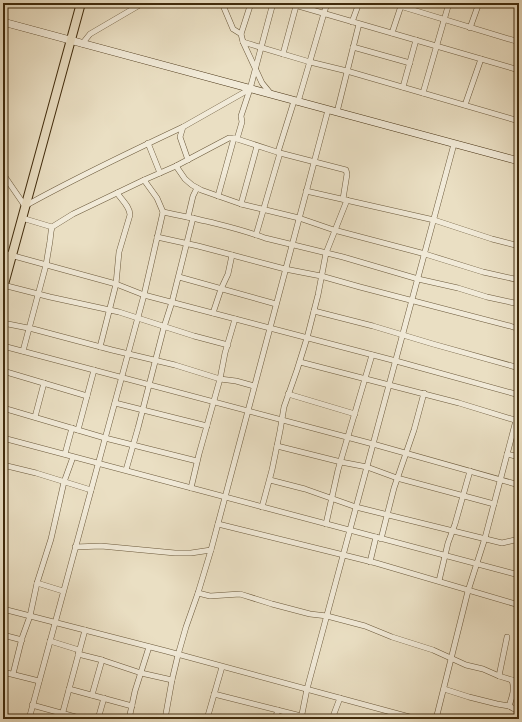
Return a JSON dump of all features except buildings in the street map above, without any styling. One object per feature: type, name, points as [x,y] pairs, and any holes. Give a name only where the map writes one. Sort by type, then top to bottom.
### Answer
[{"type":"main road","points":[[3,286],[81,3]]},
{"type":"street","points":[[82,44],[90,34],[143,3]]},
{"type":"street","points":[[222,3],[233,29],[240,34],[262,83],[272,95]]},
{"type":"street","points":[[240,34],[251,3]]},
{"type":"street","points":[[218,196],[235,138],[242,122],[241,116],[250,89],[273,3]]},
{"type":"street","points":[[288,3],[519,70]]},
{"type":"street","points":[[256,235],[279,152],[310,62],[327,3]]},
{"type":"street","points":[[352,22],[359,3]]},
{"type":"street","points":[[390,3],[402,5],[444,20],[519,42]]},
{"type":"street","points":[[424,93],[450,3]]},
{"type":"street","points":[[470,28],[479,3]]},
{"type":"street","points":[[283,54],[298,5]]},
{"type":"street","points":[[392,33],[402,5]]},
{"type":"street","points":[[3,22],[519,161]]},
{"type":"street","points":[[336,112],[359,24]]},
{"type":"street","points":[[404,87],[416,40]]},
{"type":"street","points":[[243,42],[310,62],[347,70],[519,121]]},
{"type":"street","points":[[353,48],[410,63]]},
{"type":"street","points":[[465,105],[480,58]]},
{"type":"street","points":[[3,174],[25,206],[122,155],[183,127],[250,89]]},
{"type":"street","points":[[165,719],[178,655],[211,550],[328,110]]},
{"type":"street","points":[[183,127],[180,136],[188,160]]},
{"type":"street","points":[[23,351],[46,265],[52,227],[73,214],[176,166],[229,138],[235,138],[257,146],[346,170],[345,200],[326,253],[307,338],[284,407],[270,480],[262,507]]},
{"type":"street","points":[[148,143],[160,173]]},
{"type":"street","points":[[302,718],[327,616],[454,144]]},
{"type":"street","points":[[241,204],[257,146]]},
{"type":"street","points":[[176,166],[185,179],[197,188],[241,204],[299,218],[334,230],[425,254],[483,272],[519,280]]},
{"type":"street","points":[[29,719],[138,319],[163,212],[157,198],[144,180]]},
{"type":"street","points":[[126,470],[164,327],[179,277],[187,243],[194,196],[197,188]]},
{"type":"street","points":[[306,191],[412,214],[519,246]]},
{"type":"street","points":[[100,347],[116,284],[119,252],[130,215],[128,208],[117,193]]},
{"type":"street","points":[[163,212],[213,223],[379,267],[418,279],[519,304]]},
{"type":"street","points":[[22,218],[52,227]]},
{"type":"street","points":[[157,237],[187,243],[285,269],[321,276],[519,329]]},
{"type":"street","points":[[3,253],[116,284],[144,295],[519,395]]},
{"type":"street","points":[[213,313],[228,274],[232,255]]},
{"type":"street","points":[[179,277],[276,304]]},
{"type":"street","points":[[3,286],[109,310],[228,345]]},
{"type":"street","points":[[314,312],[373,326],[519,368]]},
{"type":"street","points":[[192,488],[197,461],[235,319]]},
{"type":"street","points":[[3,323],[29,328],[156,360],[220,379],[236,381],[254,386]]},
{"type":"street","points":[[3,346],[373,444],[519,485]]},
{"type":"street","points":[[326,524],[341,462],[372,355]]},
{"type":"street","points":[[300,362],[459,402],[518,420]]},
{"type":"street","points":[[78,430],[94,370]]},
{"type":"street","points":[[3,371],[87,396]]},
{"type":"street","points":[[35,417],[44,383]]},
{"type":"street","points":[[370,562],[388,515],[394,488],[424,393]]},
{"type":"street","points":[[288,394],[355,414]]},
{"type":"street","points":[[115,403],[206,426]]},
{"type":"street","points":[[3,408],[105,438],[197,461]]},
{"type":"street","points":[[436,719],[468,590],[518,420],[519,410]]},
{"type":"street","points":[[65,454],[72,428]]},
{"type":"street","points":[[3,438],[519,575]]},
{"type":"street","points":[[277,446],[367,467],[397,478],[494,504]]},
{"type":"street","points":[[507,454],[519,458]]},
{"type":"street","points":[[12,674],[30,616],[37,583],[51,539],[64,482],[73,457]]},
{"type":"street","points":[[3,464],[91,490]]},
{"type":"street","points":[[438,581],[444,555],[470,471]]},
{"type":"street","points":[[270,480],[305,488],[356,507],[502,543],[519,539]]},
{"type":"street","points":[[218,524],[344,555],[519,605]]},
{"type":"street","points":[[75,547],[101,546],[175,553],[191,553],[211,550]]},
{"type":"street","points":[[37,583],[63,591]]},
{"type":"street","points":[[198,593],[210,596],[240,594],[310,614],[327,616],[365,626],[392,637],[433,650],[466,665],[512,680],[519,680]]},
{"type":"street","points":[[3,609],[340,698],[401,717],[417,719]]},
{"type":"street","points":[[62,716],[85,630]]},
{"type":"street","points":[[3,635],[22,640]]},
{"type":"street","points":[[499,676],[507,637]]},
{"type":"street","points":[[50,641],[141,673],[172,680]]},
{"type":"street","points":[[129,719],[135,691],[149,647]]},
{"type":"street","points":[[92,695],[102,660]]},
{"type":"street","points":[[207,719],[222,667]]},
{"type":"street","points":[[3,672],[39,681]]},
{"type":"street","points":[[509,706],[513,693],[512,680]]},
{"type":"street","points":[[69,689],[132,706]]},
{"type":"street","points":[[444,689],[469,697],[509,706],[518,711],[516,719]]},
{"type":"street","points":[[214,694],[278,710],[302,718],[313,719]]},
{"type":"street","points":[[98,719],[104,698]]},
{"type":"street","points":[[332,719],[340,698]]},
{"type":"street","points":[[32,705],[62,716],[83,719]]},
{"type":"street","points":[[275,719],[278,710]]}]
